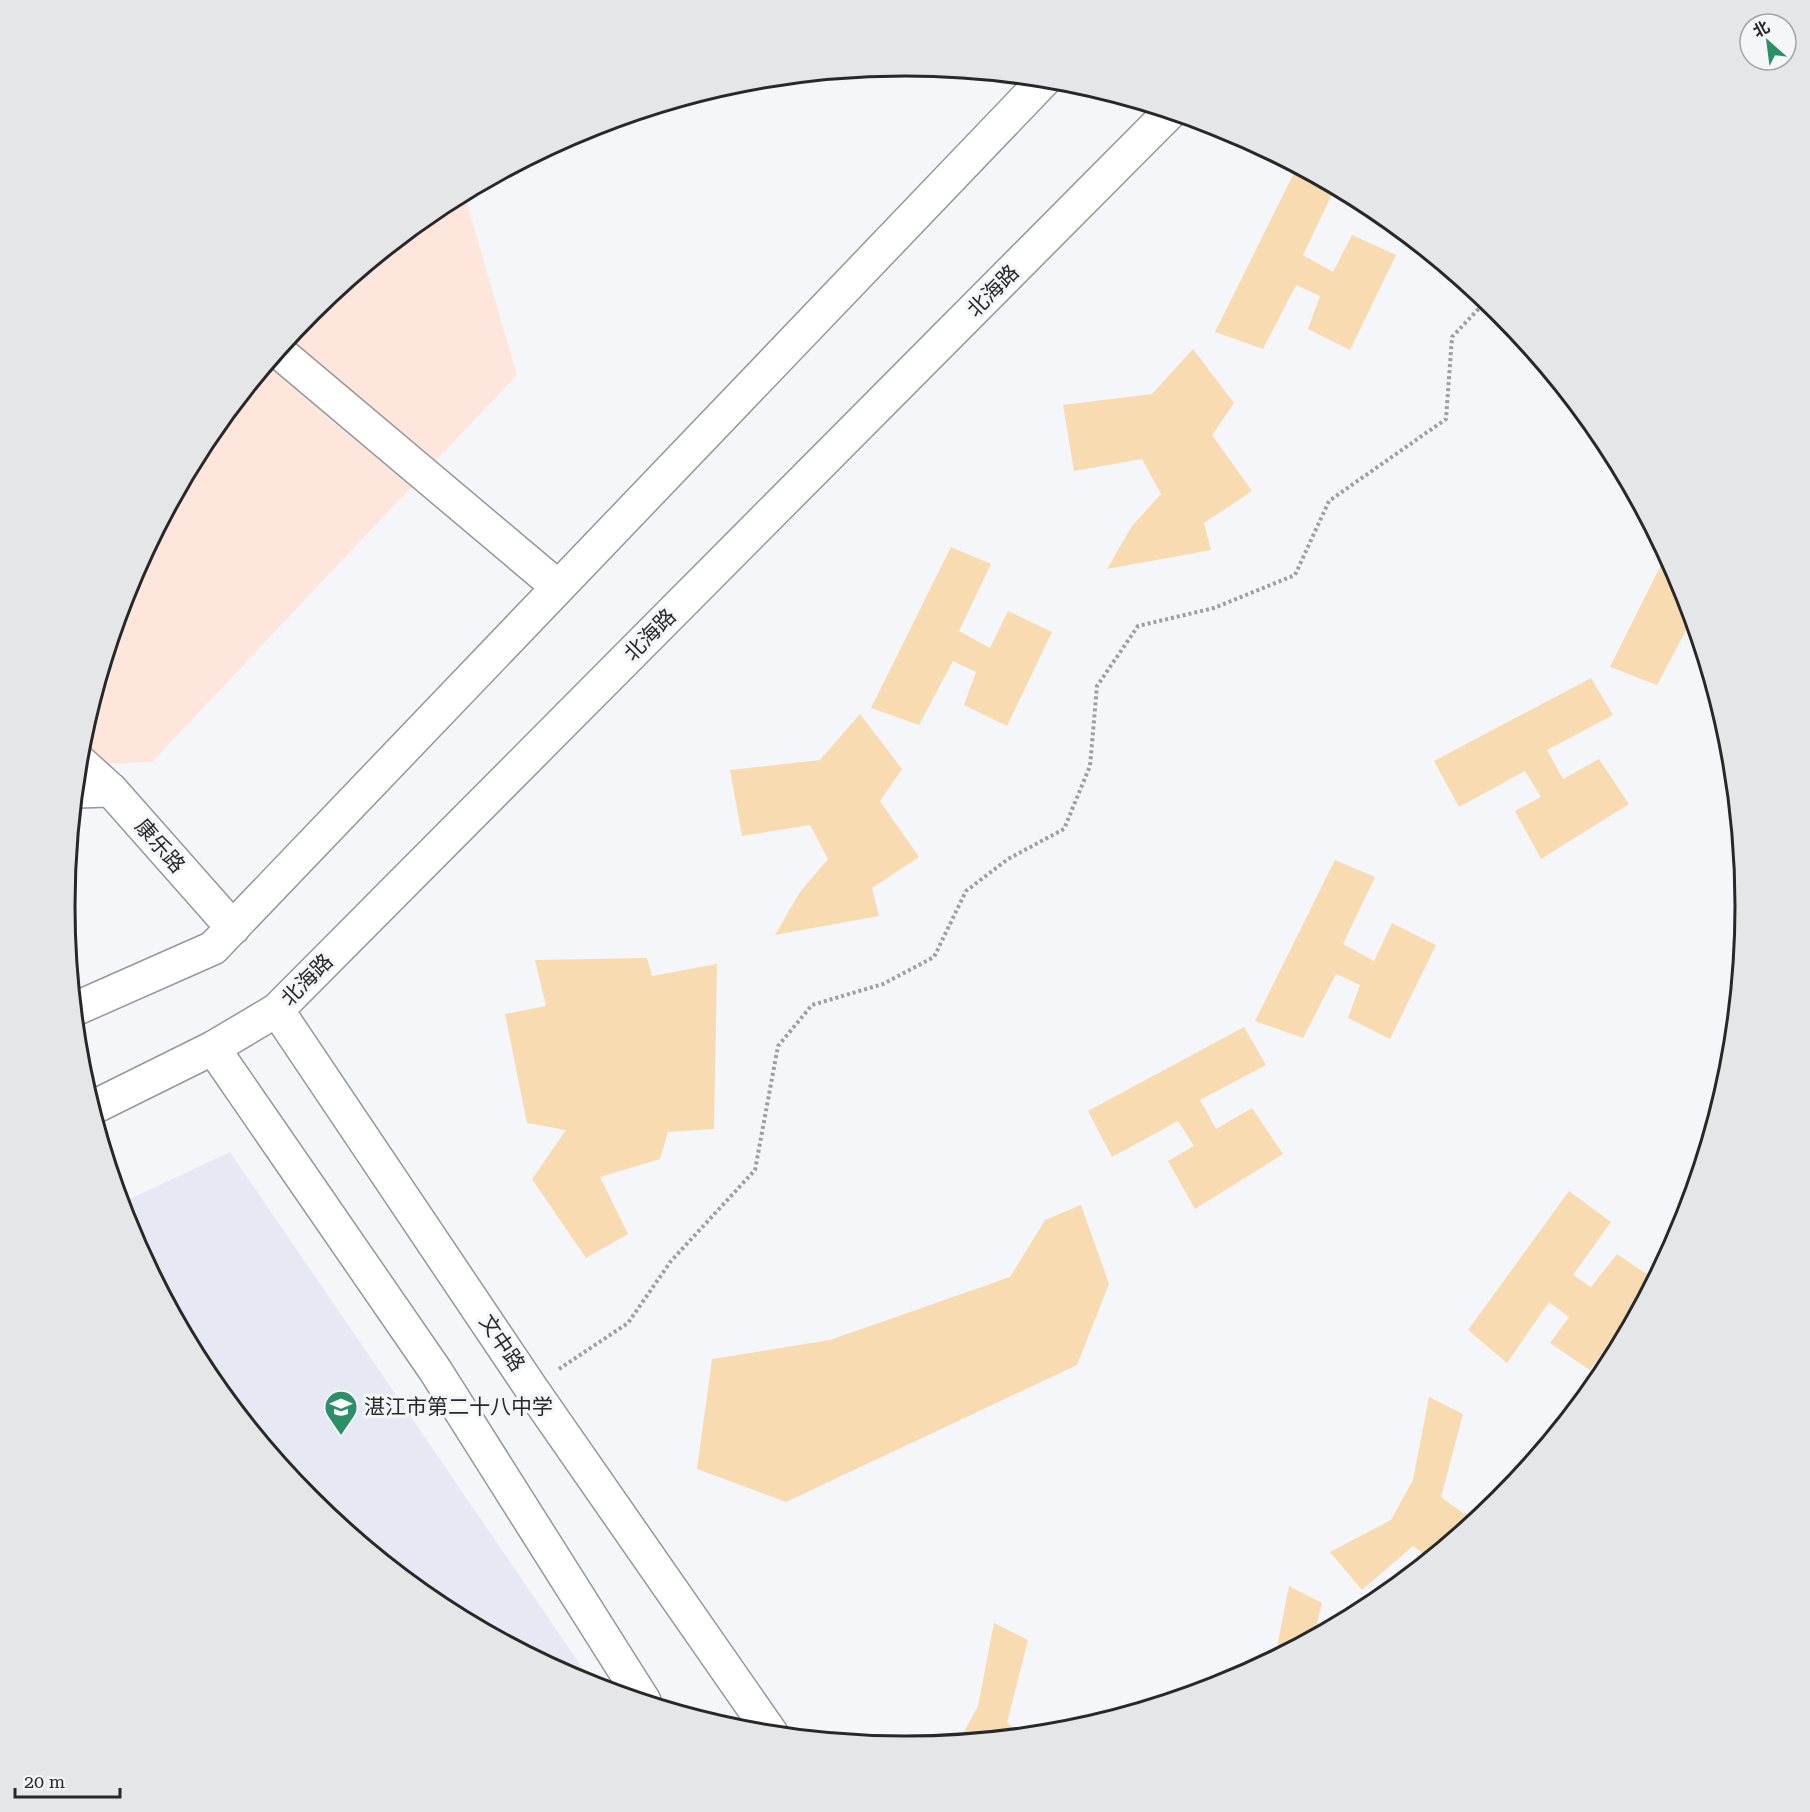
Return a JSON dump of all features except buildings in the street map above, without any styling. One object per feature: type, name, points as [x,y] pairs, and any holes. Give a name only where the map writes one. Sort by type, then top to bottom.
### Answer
[{"type":"main road","points":[[81,1006],[213,948],[1037,87]]},
{"type":"main road","name":"北海路","points":[[99,1104],[213,1048],[277,1010],[1164,118]]},
{"type":"main road","points":[[284,356],[558,587]]},
{"type":"main road","name":"康乐路","points":[[87,768],[111,790],[233,928]]},
{"type":"main road","points":[[83,791],[111,790]]},
{"type":"main road","name":"文中路","points":[[277,1010],[531,1388],[764,1724]]},
{"type":"main road","points":[[213,1048],[435,1370],[638,1692]]},
{"type":"path","points":[[531,1388],[628,1323],[671,1261],[755,1170],[778,1046],[812,1005],[883,984],[934,957],[966,891],[1008,859],[1064,829],[1090,766],[1097,687],[1138,626],[1214,608],[1295,575],[1329,501],[1446,419],[1452,337],[1480,308]]},
{"type":"shaded area","points":[[467,202],[517,375],[152,762],[88,765],[103,691],[119,639],[138,588],[186,491],[215,445],[247,401],[318,319],[400,248]]},
{"type":"shaded area","name":"湛江市第二十八中学","points":[[230,1152],[586,1672],[490,1625],[444,1596],[358,1530],[318,1493],[281,1453],[215,1367],[186,1321],[161,1273],[129,1199]]},
{"type":"place","name":"湛江市第二十八中学","points":[[341,1436]]}]
